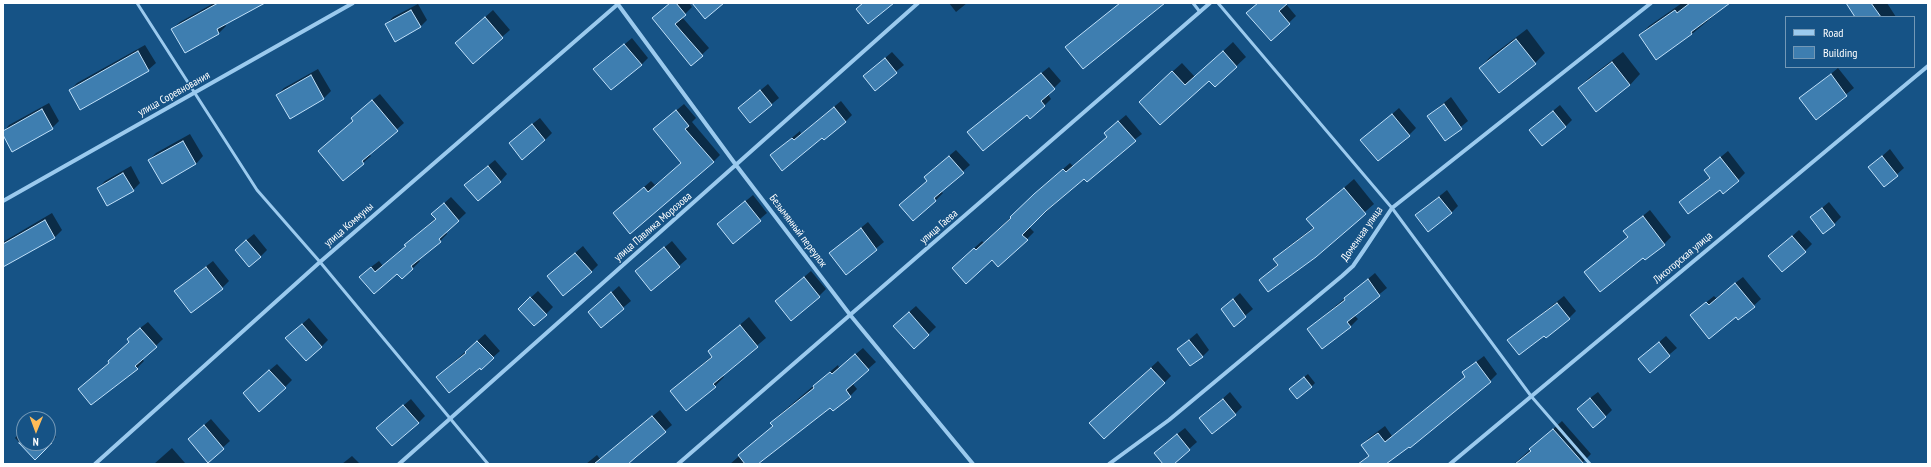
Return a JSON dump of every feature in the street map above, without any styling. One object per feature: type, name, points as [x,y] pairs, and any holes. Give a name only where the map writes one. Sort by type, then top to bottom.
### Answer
[{"type":"street","name":"улица Соревнования","points":[[3,201],[353,3]]},
{"type":"street","name":"Безымянный переулок","points":[[618,3],[736,166],[851,316],[973,464]]},
{"type":"street","name":"улица Коммуны","points":[[95,464],[320,262],[618,3]]},
{"type":"street","name":"улица Павлика Морозова","points":[[399,464],[450,417],[736,166],[918,3]]},
{"type":"street","name":"улица Гаева","points":[[678,464],[851,316],[1210,3]]},
{"type":"street","name":"Доменная улица","points":[[1109,464],[1169,420],[1310,301],[1342,276],[1357,261],[1392,208],[1651,3]]},
{"type":"street","name":"Лисогорская улица","points":[[1450,464],[1928,66]]},
{"type":"lane","points":[[137,3],[193,93],[257,190],[320,262],[488,464]]},
{"type":"lane","points":[[1192,3],[1200,12]]},
{"type":"lane","points":[[1218,3],[1392,208],[1531,396],[1590,464]]},
{"type":"building","points":[[218,3],[265,3],[217,29],[219,34],[185,53],[171,29]]},
{"type":"building","points":[[670,3],[676,3],[686,15],[675,24],[703,56],[691,66],[652,18]]},
{"type":"building","points":[[692,3],[724,3],[705,19]]},
{"type":"building","points":[[863,3],[894,3],[868,24],[856,9]]},
{"type":"building","points":[[1120,3],[1165,3],[1083,69],[1065,47]]},
{"type":"building","points":[[1258,3],[1288,3],[1279,11],[1290,24],[1271,41],[1246,13]]},
{"type":"building","points":[[1690,3],[1730,3],[1691,32],[1692,34],[1656,60],[1639,35],[1675,10],[1677,13]]},
{"type":"building","points":[[1846,3],[1871,3],[1880,16],[1854,16]]},
{"type":"building","points":[[411,10],[421,27],[395,42],[385,24]]},
{"type":"building","points":[[485,17],[503,38],[473,64],[455,43]]},
{"type":"building","points":[[1516,39],[1536,64],[1499,93],[1479,68]]},
{"type":"building","points":[[624,44],[642,65],[611,90],[593,69]]},
{"type":"building","points":[[138,51],[149,71],[80,110],[69,90]]},
{"type":"building","points":[[1223,51],[1237,67],[1215,87],[1209,81],[1160,125],[1139,102],[1172,71],[1185,85]]},
{"type":"building","points":[[885,58],[897,73],[875,91],[863,76]]},
{"type":"building","points":[[1612,62],[1630,85],[1596,112],[1578,88]]},
{"type":"building","points":[[1041,73],[1055,89],[1041,101],[1045,106],[1030,119],[1027,115],[983,151],[967,132]]},
{"type":"building","points":[[1831,74],[1847,96],[1816,120],[1799,98]]},
{"type":"building","points":[[311,75],[324,99],[290,119],[276,95]]},
{"type":"building","points":[[760,90],[772,105],[750,123],[738,108]]},
{"type":"building","points":[[372,100],[398,131],[362,161],[364,164],[343,181],[318,151],[353,121],[351,118]]},
{"type":"building","points":[[1444,104],[1462,129],[1445,141],[1427,116]]},
{"type":"building","points":[[834,107],[846,122],[824,140],[822,138],[782,171],[770,155],[792,138],[794,140]]},
{"type":"building","points":[[42,109],[53,129],[12,152],[3,135],[3,131]]},
{"type":"building","points":[[676,110],[689,126],[685,129],[714,162],[630,234],[613,213],[644,187],[648,192],[681,163],[653,129]]},
{"type":"building","points":[[1553,111],[1566,127],[1542,146],[1529,130]]},
{"type":"building","points":[[1392,114],[1410,136],[1378,161],[1360,140]]},
{"type":"building","points":[[1118,121],[1136,141],[1087,182],[1084,179],[1046,211],[1022,235],[1028,240],[998,267],[992,260],[966,284],[952,268],[974,248],[976,250],[1011,218],[1010,217],[1034,194],[1063,169],[1066,172],[1107,137],[1104,133]]},
{"type":"building","points":[[532,124],[545,140],[522,160],[509,143]]},
{"type":"building","points":[[183,141],[196,164],[162,184],[148,160]]},
{"type":"building","points":[[949,156],[964,173],[934,198],[936,201],[913,221],[899,205],[927,181],[924,177]]},
{"type":"building","points":[[1882,156],[1898,176],[1884,187],[1868,167]]},
{"type":"building","points":[[1720,157],[1739,181],[1723,194],[1720,190],[1688,214],[1679,202],[1710,178],[1704,170]]},
{"type":"building","points":[[488,166],[501,182],[478,201],[464,185]]},
{"type":"building","points":[[123,173],[134,191],[107,206],[97,188]]},
{"type":"building","points":[[1344,188],[1366,214],[1316,257],[1268,292],[1259,280],[1278,265],[1273,259],[1314,228],[1306,219]]},
{"type":"building","points":[[1439,197],[1452,213],[1428,232],[1415,215]]},
{"type":"building","points":[[745,201],[761,221],[733,244],[717,224]]},
{"type":"building","points":[[444,203],[459,221],[439,239],[441,242],[411,266],[413,269],[402,279],[397,274],[374,294],[359,277],[371,267],[375,272],[406,246],[404,245],[436,219],[431,214]]},
{"type":"building","points":[[1822,208],[1835,225],[1823,234],[1810,217]]},
{"type":"building","points":[[1643,216],[1665,245],[1645,260],[1643,258],[1600,292],[1584,272],[1628,237],[1623,231]]},
{"type":"building","points":[[45,220],[55,238],[3,267],[3,244]]},
{"type":"building","points":[[861,228],[877,250],[846,275],[829,253]]},
{"type":"building","points":[[1792,236],[1806,252],[1782,272],[1768,256]]},
{"type":"building","points":[[246,240],[261,257],[249,267],[235,250]]},
{"type":"building","points":[[664,247],[680,267],[651,291],[635,271]]},
{"type":"building","points":[[575,253],[592,272],[563,296],[547,276]]},
{"type":"building","points":[[206,267],[223,289],[191,313],[174,291]]},
{"type":"building","points":[[804,277],[820,297],[791,321],[775,301]]},
{"type":"building","points":[[1368,279],[1380,296],[1347,322],[1351,327],[1322,349],[1307,329],[1345,300],[1344,298]]},
{"type":"building","points":[[1735,283],[1755,307],[1738,320],[1736,317],[1709,339],[1690,315],[1706,302],[1709,305]]},
{"type":"building","points":[[611,292],[624,309],[601,328],[588,312]]},
{"type":"building","points":[[530,297],[547,315],[534,326],[518,309]]},
{"type":"building","points":[[1233,299],[1246,317],[1234,327],[1221,309]]},
{"type":"building","points":[[1557,303],[1570,319],[1546,338],[1544,336],[1519,355],[1507,340]]},
{"type":"building","points":[[909,312],[929,335],[914,349],[893,326]]},
{"type":"building","points":[[302,324],[322,347],[306,361],[285,338]]},
{"type":"building","points":[[740,325],[758,347],[713,384],[716,387],[686,411],[670,391],[712,357],[708,351]]},
{"type":"building","points":[[140,328],[157,347],[135,366],[138,369],[91,405],[78,389],[109,363],[108,361],[129,342],[127,339]]},
{"type":"building","points":[[1189,340],[1203,357],[1190,366],[1177,349]]},
{"type":"building","points":[[477,341],[494,358],[481,370],[480,368],[449,393],[436,377],[466,353],[465,352]]},
{"type":"building","points":[[1659,342],[1670,356],[1650,373],[1638,359]]},
{"type":"building","points":[[855,354],[869,370],[846,390],[851,397],[833,411],[830,408],[758,464],[745,464],[738,455],[773,426],[770,423],[814,388],[813,386],[830,372],[832,374]]},
{"type":"building","points":[[1476,362],[1491,382],[1410,448],[1409,447],[1386,464],[1358,464],[1369,456],[1361,445],[1378,433],[1385,442],[1465,377],[1462,372]]},
{"type":"building","points":[[1151,368],[1165,383],[1104,439],[1089,423]]},
{"type":"building","points":[[269,370],[286,388],[259,412],[243,393]]},
{"type":"building","points":[[1304,377],[1312,387],[1297,399],[1289,389]]},
{"type":"building","points":[[1590,398],[1606,417],[1593,428],[1577,409]]},
{"type":"building","points":[[1223,399],[1236,415],[1212,434],[1199,418]]},
{"type":"building","points":[[403,405],[419,423],[392,446],[376,428]]},
{"type":"building","points":[[652,416],[666,432],[628,464],[594,464]]},
{"type":"building","points":[[204,425],[224,449],[208,463],[188,439]]},
{"type":"building","points":[[1553,429],[1584,464],[1515,464],[1531,451],[1529,449]]},
{"type":"building","points":[[1177,434],[1190,450],[1174,464],[1163,464],[1154,453]]},
{"type":"building","points":[[27,451],[44,451],[35,460]]}]
